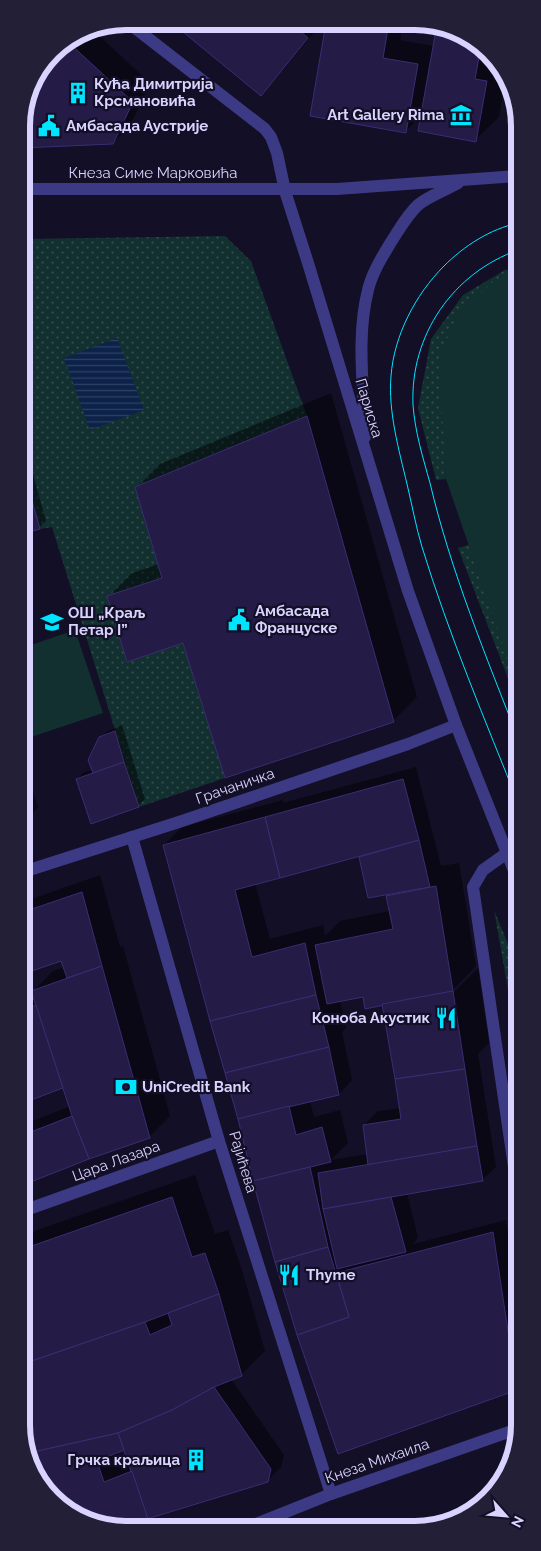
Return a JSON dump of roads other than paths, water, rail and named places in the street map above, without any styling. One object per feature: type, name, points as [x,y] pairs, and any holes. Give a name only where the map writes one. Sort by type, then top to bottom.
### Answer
[{"type":"street","name":"Париска","points":[[138,30],[265,129],[271,137],[277,153],[284,190],[408,591],[456,725],[511,863]]},
{"type":"street","points":[[284,190],[354,189],[511,177]]},
{"type":"street","points":[[366,455],[362,348],[364,312],[368,288],[382,257],[403,224],[418,205],[463,180]]},
{"type":"street","name":"Кнеза Симе Марковића","points":[[30,189],[179,188],[284,190]]},
{"type":"street","name":"Грачаничка","points":[[30,869],[182,821],[408,744],[456,725]]},
{"type":"street","name":"Рајићева","points":[[132,837],[219,1141],[331,1494]]},
{"type":"street","points":[[507,853],[484,870],[473,887],[511,1146]]},
{"type":"street","name":"Цара Лазара","points":[[30,1208],[219,1141]]},
{"type":"street","name":"Кнеза Михаила","points":[[264,1521],[331,1494],[511,1431]]},
{"type":"water","points":[[117,338],[144,410],[90,430],[64,358]]},
{"type":"tram line","points":[[511,225],[497,229],[469,245],[444,266],[424,290],[401,331],[393,361],[390,390],[395,431],[422,547],[456,645],[511,785]]},
{"type":"tram line","points":[[511,253],[495,260],[474,274],[455,291],[440,310],[428,331],[419,354],[414,379],[413,405],[420,445],[448,549],[470,614],[511,720]]},
{"type":"place","name":"Кућа Димитрија Крсмановића","points":[[78,93]]},
{"type":"place","name":"Art Gallery Rima","points":[[461,115]]},
{"type":"place","name":"Амбасада Аустрије","points":[[49,126]]},
{"type":"place","name":"Амбасада Француске","points":[[239,620]]},
{"type":"place","name":"ОШ „Краљ Петар I”","points":[[52,622]]},
{"type":"place","name":"Коноба Акустик","points":[[446,1018]]},
{"type":"place","name":"UniCredit Bank","points":[[126,1087]]},
{"type":"place","name":"Thyme","points":[[289,1275]]},
{"type":"place","name":"Грчка краљица","points":[[196,1460]]}]
